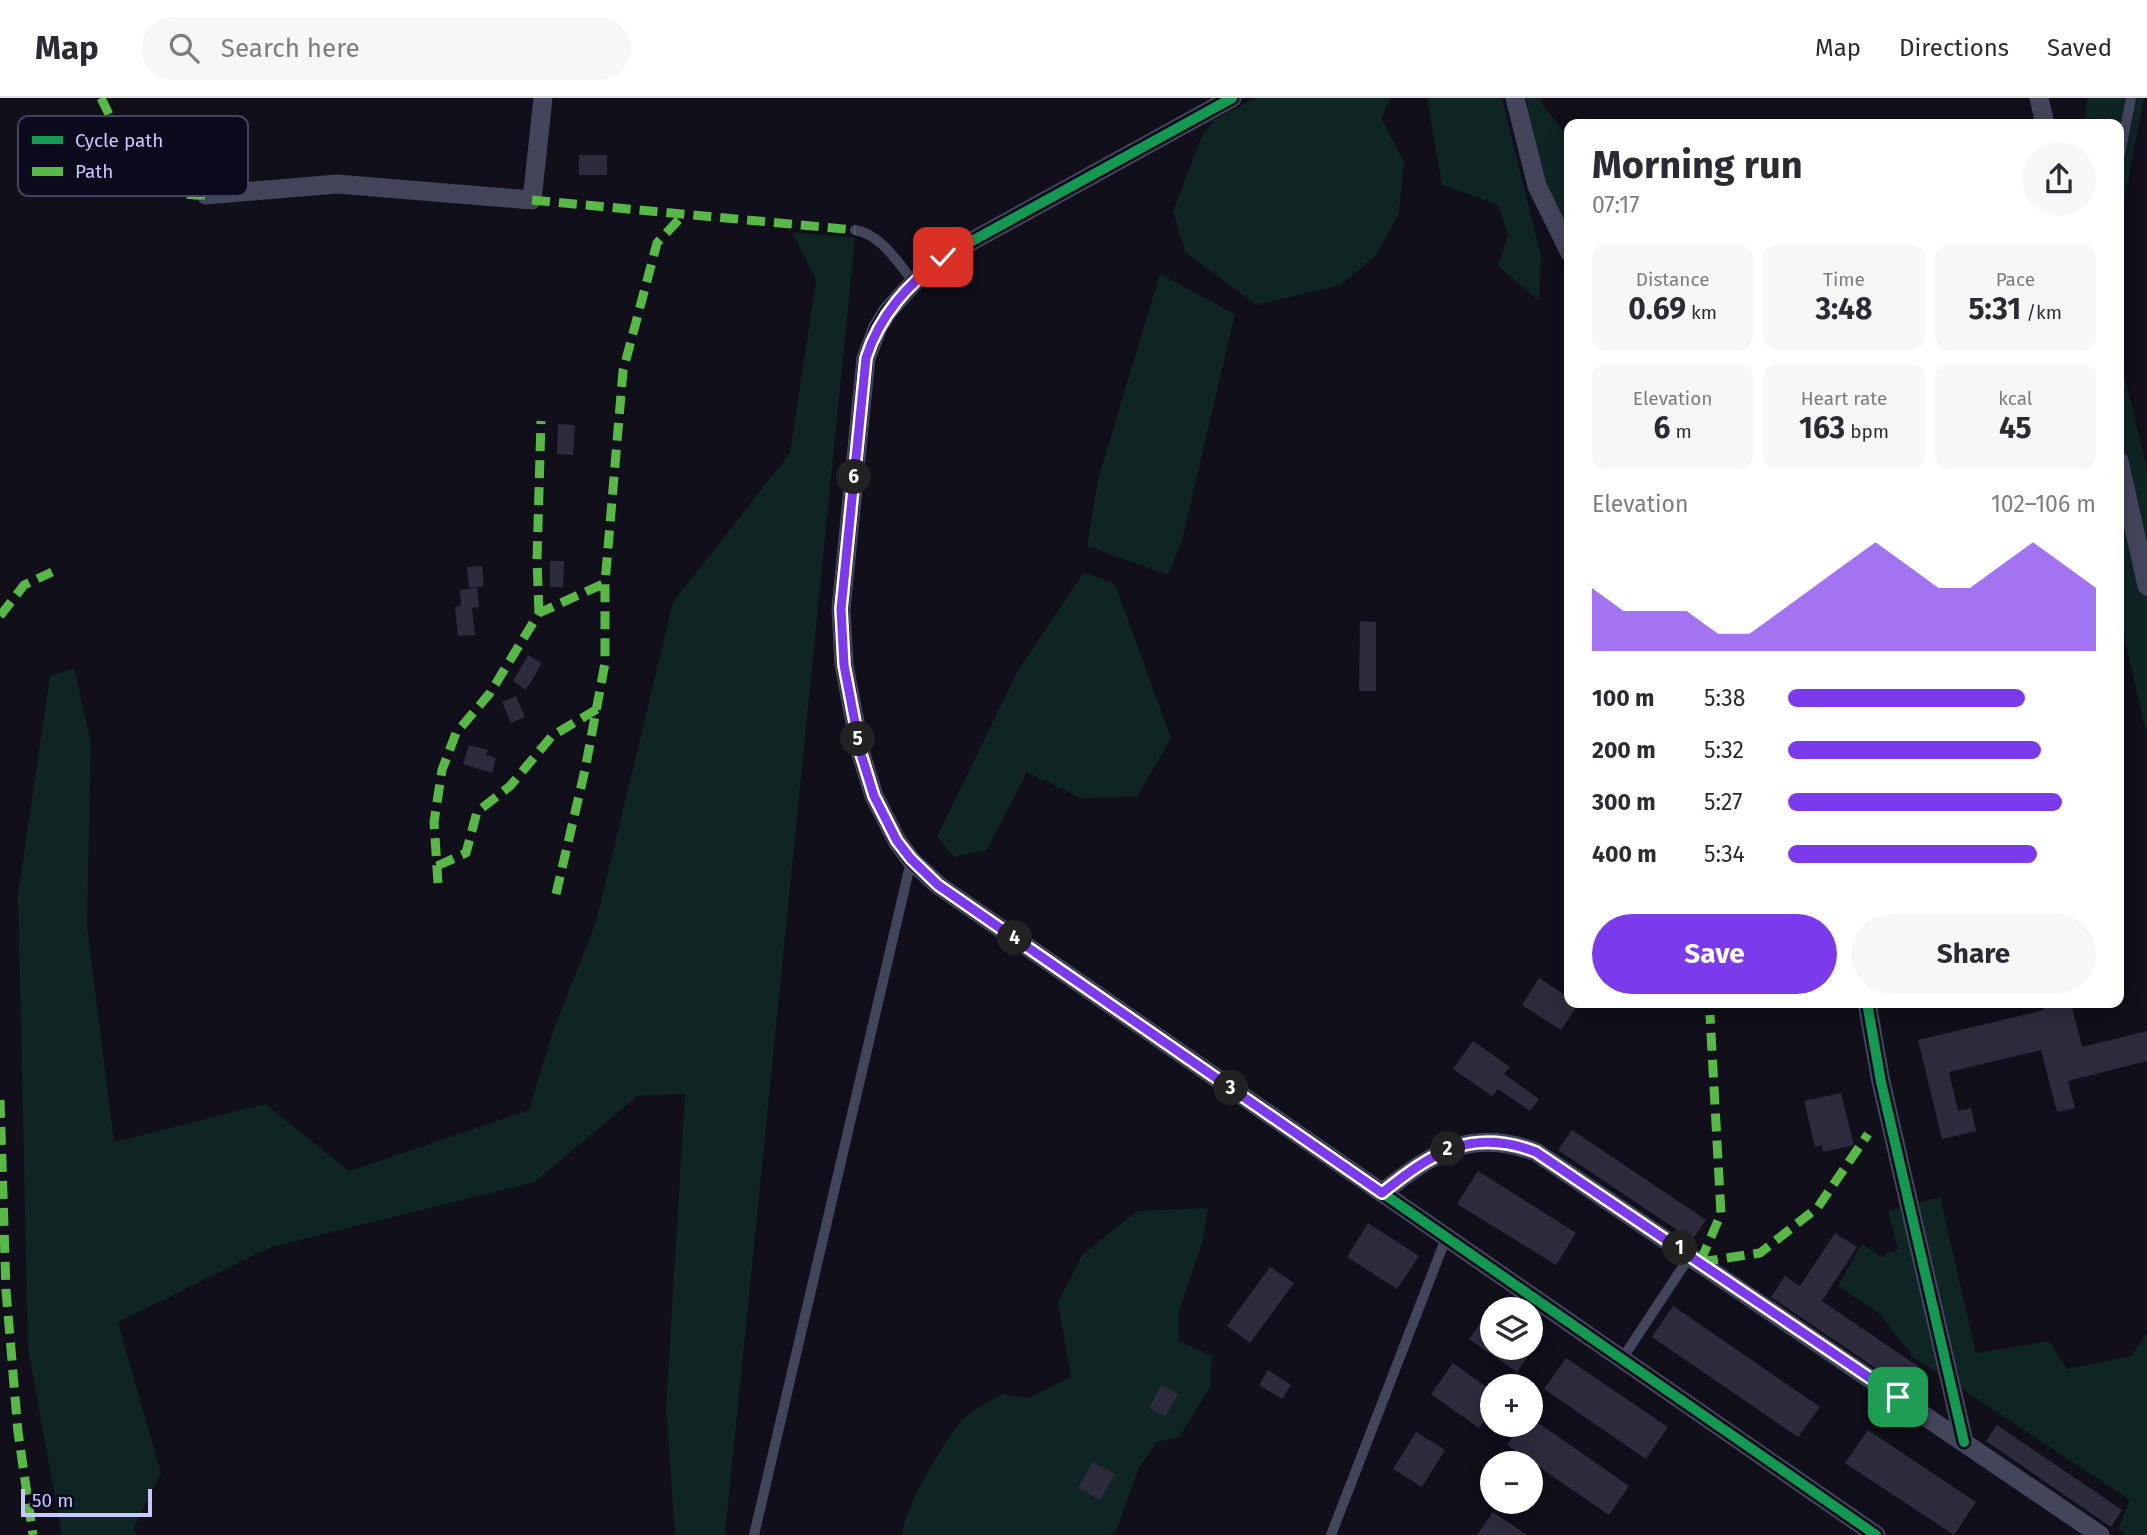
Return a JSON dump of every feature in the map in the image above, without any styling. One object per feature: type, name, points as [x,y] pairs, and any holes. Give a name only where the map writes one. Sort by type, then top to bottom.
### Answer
[{"type":"street","points":[[248,191],[337,184],[532,200],[543,98]]},
{"type":"street","points":[[1232,98],[1199,107],[943,257],[900,295],[878,327],[866,358],[840,623],[849,700],[864,764],[888,825],[911,859],[938,885],[1876,1535]]},
{"type":"street","points":[[1514,98],[1537,186],[1564,241]]},
{"type":"street","points":[[2039,98],[2044,119]]},
{"type":"street","points":[[2124,483],[2147,586]]},
{"type":"street","points":[[1868,1008],[1881,1082],[1964,1442]]},
{"type":"street","points":[[1382,1193],[1423,1161],[1458,1145],[1487,1142],[1515,1145],[1552,1161],[2100,1535]]},
{"type":"lane","points":[[2124,134],[2131,98]]},
{"type":"lane","points":[[855,230],[872,235],[914,282]]},
{"type":"lane","points":[[754,1535],[911,859]]},
{"type":"lane","points":[[1331,1535],[1446,1238]]},
{"type":"lane","points":[[1622,1359],[1691,1255]]},
{"type":"green space","points":[[1255,98],[1391,98],[1381,118],[1404,161],[1399,213],[1377,254],[1341,285],[1256,305],[1185,252],[1173,211],[1201,138],[1214,120]]},
{"type":"green space","points":[[1427,98],[1502,98],[1541,256],[1539,301],[1498,266],[1508,235],[1498,205],[1442,185]]},
{"type":"green space","points":[[1526,98],[1541,98],[1542,104],[1564,132],[1564,224],[1545,185]]},
{"type":"green space","points":[[2088,98],[2144,98],[2124,200],[2124,119],[2084,119]]},
{"type":"green space","points":[[792,232],[855,238],[725,1535],[675,1535],[666,1407],[685,1094],[637,1096],[535,1182],[271,1247],[118,1322],[161,1473],[134,1528],[136,1535],[62,1535],[28,1349],[18,894],[50,676],[74,668],[91,743],[87,925],[114,1142],[265,1104],[349,1171],[529,1110],[554,1028],[596,922],[673,602],[790,453],[816,280]]},
{"type":"green space","points":[[1160,274],[1235,314],[1182,540],[1168,575],[1087,546],[1098,479]]},
{"type":"green space","points":[[2124,374],[2147,469],[2147,737],[2124,635]]},
{"type":"green space","points":[[1084,572],[1115,584],[1171,738],[1137,797],[1081,798],[1027,772],[987,850],[954,857],[937,837],[1017,672]]},
{"type":"green space","points":[[1940,1197],[1976,1353],[2049,1341],[2067,1369],[2131,1356],[2147,1332],[2147,1535],[2126,1535],[2118,1529],[2130,1500],[1913,1357],[1879,1313],[1838,1286],[1862,1243],[1881,1257],[1898,1249],[1888,1211]]},
{"type":"green space","points":[[1208,1208],[1203,1240],[1179,1311],[1179,1341],[1212,1356],[1210,1388],[1179,1437],[1157,1442],[1139,1468],[1117,1529],[1110,1535],[902,1535],[909,1509],[927,1473],[965,1417],[1002,1394],[1029,1398],[1071,1377],[1058,1302],[1082,1255],[1137,1211]]},
{"type":"building","points":[[579,155],[607,155],[607,175],[579,175]]},
{"type":"building","points":[[558,424],[575,425],[573,455],[557,454]]},
{"type":"building","points":[[550,561],[564,561],[563,587],[550,587]]},
{"type":"building","points":[[482,566],[484,586],[469,588],[467,567]]},
{"type":"building","points":[[477,588],[479,607],[472,608],[475,635],[458,636],[455,607],[461,606],[460,590]]},
{"type":"building","points":[[1360,621],[1376,622],[1376,691],[1359,691]]},
{"type":"building","points":[[528,655],[542,663],[526,690],[513,681]]},
{"type":"building","points":[[516,696],[525,717],[511,723],[502,702]]},
{"type":"building","points":[[469,745],[488,750],[486,755],[496,758],[492,773],[463,764]]},
{"type":"building","points":[[1539,978],[1564,994],[1564,1008],[1576,1008],[1561,1030],[1522,1005]]},
{"type":"building","points":[[2072,1008],[2082,1047],[2147,1031],[2147,1061],[2068,1081],[2075,1108],[2057,1112],[2041,1050],[1949,1072],[1958,1111],[1971,1108],[1976,1131],[1942,1139],[1918,1040],[2044,1010]]},
{"type":"building","points":[[1473,1041],[1510,1067],[1504,1074],[1539,1099],[1530,1111],[1498,1089],[1492,1096],[1453,1069]]},
{"type":"building","points":[[1841,1093],[1854,1145],[1823,1152],[1822,1145],[1815,1147],[1804,1101]]},
{"type":"building","points":[[1572,1130],[1706,1220],[1692,1240],[1558,1150]]},
{"type":"building","points":[[1478,1171],[1576,1233],[1556,1265],[1457,1204]]},
{"type":"building","points":[[1368,1223],[1419,1256],[1397,1289],[1347,1257]]},
{"type":"building","points":[[1835,1233],[1857,1247],[1822,1301],[1919,1367],[1905,1388],[1771,1297],[1785,1276],[1800,1286]]},
{"type":"building","points":[[1270,1267],[1294,1283],[1250,1343],[1227,1326]]},
{"type":"building","points":[[1673,1306],[1820,1407],[1798,1437],[1652,1337]]},
{"type":"building","points":[[1480,1324],[1480,1347],[1469,1339]]},
{"type":"building","points":[[1566,1358],[1668,1427],[1646,1459],[1544,1389]]},
{"type":"building","points":[[1500,1360],[1526,1360],[1517,1372]]},
{"type":"building","points":[[1453,1363],[1480,1383],[1480,1427],[1479,1428],[1431,1394]]},
{"type":"building","points":[[1268,1370],[1291,1385],[1282,1399],[1259,1385]]},
{"type":"building","points":[[1161,1385],[1178,1394],[1165,1417],[1149,1408]]},
{"type":"building","points":[[1997,1425],[2122,1510],[2111,1527],[1986,1441]]},
{"type":"building","points":[[1543,1426],[1629,1486],[1609,1515],[1543,1470],[1543,1451],[1516,1451],[1507,1445],[1512,1437],[1543,1437]]},
{"type":"building","points":[[1868,1430],[1976,1502],[1954,1535],[1845,1463]]},
{"type":"building","points":[[1416,1432],[1445,1450],[1422,1487],[1393,1469]]},
{"type":"building","points":[[1093,1462],[1115,1474],[1100,1500],[1078,1488]]},
{"type":"building","points":[[1492,1514],[1496,1514],[1527,1535],[1477,1535]]},
{"type":"marked path","points":[[101,98],[110,116]]},
{"type":"marked path","points":[[532,200],[855,230]]},
{"type":"marked path","points":[[556,894],[585,770],[605,663],[605,583],[623,371],[657,243],[684,214]]},
{"type":"marked path","points":[[539,613],[537,560],[541,421]]},
{"type":"marked path","points":[[0,616],[24,585],[52,572]]},
{"type":"marked path","points":[[438,883],[434,822],[442,770],[456,733],[490,693],[539,613],[605,583]]},
{"type":"marked path","points":[[437,866],[466,853],[477,812],[510,786],[552,736],[597,709]]},
{"type":"marked path","points":[[1700,1262],[1721,1214],[1710,1015]]},
{"type":"marked path","points":[[0,1100],[6,1290],[18,1432],[33,1535]]},
{"type":"marked path","points":[[1700,1262],[1760,1253],[1818,1207],[1868,1134]]},
{"type":"cycle path","points":[[1232,98],[943,257],[914,282],[888,311],[878,327],[866,358],[841,609],[844,665],[861,754],[874,796],[897,841],[911,860],[938,885],[1876,1535]]},
{"type":"cycle path","points":[[1868,1008],[1881,1082],[1964,1442]]},
{"type":"route","points":[[943,257],[900,295],[878,327],[866,358],[840,623],[849,700],[861,754],[874,796],[897,841],[911,859],[938,885],[1382,1193],[1423,1161],[1458,1145],[1495,1142],[1536,1152],[1898,1397]]}]
